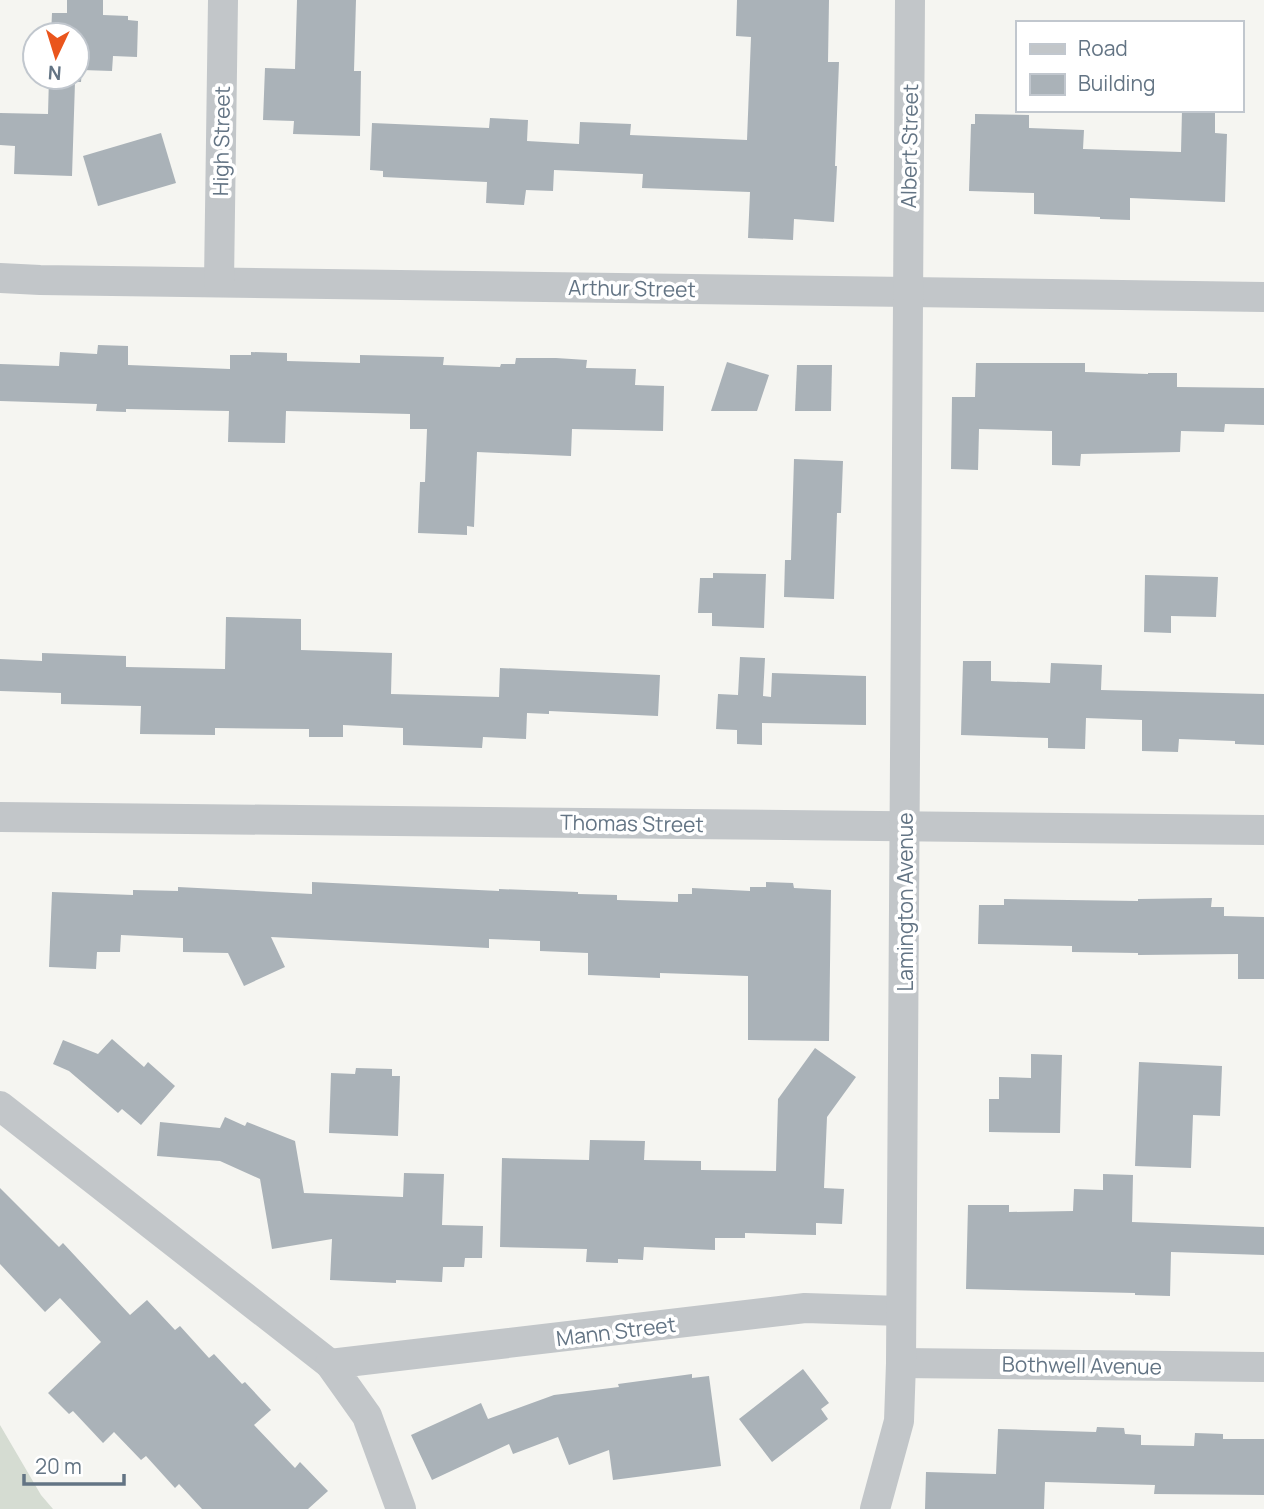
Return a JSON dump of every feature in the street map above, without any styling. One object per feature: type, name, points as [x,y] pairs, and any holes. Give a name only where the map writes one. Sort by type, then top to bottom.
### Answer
[{"type":"street","name":"High Street","points":[[219,282],[223,0]]},
{"type":"street","name":"Albert Street","points":[[908,292],[910,0]]},
{"type":"street","name":"Arthur Street","points":[[0,278],[1264,297]]},
{"type":"street","name":"Lamington Avenue","points":[[876,1509],[899,1422],[901,1363],[908,292]]},
{"type":"street","name":"Thomas Street","points":[[0,817],[1264,830]]},
{"type":"street","points":[[0,1105],[330,1364],[367,1416],[401,1509]]},
{"type":"street","name":"Mann Street","points":[[330,1364],[806,1308],[901,1311]]},
{"type":"street","name":"Bothwell Avenue","points":[[901,1363],[1264,1367]]},
{"type":"shaded area","points":[[0,1425],[41,1495],[53,1509],[0,1509]]},
{"type":"building","points":[[67,0],[103,0],[103,15],[128,16],[128,20],[138,21],[137,57],[113,56],[112,71],[91,70],[91,21],[52,21],[52,13],[67,13]]},
{"type":"building","points":[[297,0],[356,0],[354,71],[361,71],[360,136],[293,134],[294,121],[263,120],[265,68],[295,69]]},
{"type":"building","points":[[737,0],[829,0],[828,62],[839,62],[834,222],[794,219],[793,240],[748,238],[750,192],[642,188],[643,174],[554,170],[553,191],[526,190],[524,205],[486,203],[487,182],[383,177],[383,171],[370,170],[372,123],[489,128],[490,118],[528,120],[527,141],[579,144],[580,122],[631,124],[630,135],[747,140],[751,37],[736,36]]},
{"type":"building","points":[[49,91],[75,91],[72,176],[14,174],[15,146],[0,145],[0,113],[48,114]]},
{"type":"building","points":[[1182,112],[1215,112],[1215,133],[1227,134],[1225,202],[1130,198],[1130,220],[1100,219],[1034,214],[1034,193],[969,191],[971,124],[975,124],[975,114],[1029,115],[1029,128],[1084,130],[1083,149],[1181,152]]},
{"type":"building","points":[[161,133],[176,183],[98,206],[83,156]]},
{"type":"building","points":[[98,345],[128,346],[128,365],[230,369],[230,355],[251,355],[251,352],[287,353],[287,361],[360,363],[360,355],[444,357],[443,365],[500,367],[501,364],[515,364],[516,358],[587,360],[586,368],[636,369],[635,385],[664,386],[663,431],[572,429],[571,456],[477,452],[474,527],[467,526],[467,535],[418,533],[420,482],[425,482],[427,429],[410,429],[410,414],[286,411],[285,443],[228,442],[229,411],[96,411],[97,404],[0,401],[0,364],[59,366],[60,352],[97,354]]},
{"type":"building","points":[[727,362],[769,375],[757,411],[711,411]]},
{"type":"building","points":[[976,363],[1085,363],[1085,372],[1177,373],[1177,387],[1264,388],[1264,425],[1225,424],[1224,432],[1181,431],[1180,452],[1081,454],[1080,466],[1052,465],[1052,431],[979,429],[978,470],[951,469],[952,397],[975,397]]},
{"type":"building","points":[[797,365],[832,365],[831,411],[795,411]]},
{"type":"building","points":[[794,459],[843,461],[841,513],[837,513],[834,599],[784,597],[785,560],[791,560]]},
{"type":"building","points":[[713,573],[766,574],[764,628],[712,626],[712,613],[698,613],[700,578],[713,578]]},
{"type":"building","points":[[1145,575],[1218,577],[1216,617],[1171,616],[1171,633],[1144,632]]},
{"type":"building","points":[[226,617],[301,619],[301,650],[392,653],[391,694],[499,697],[500,668],[660,675],[658,716],[549,711],[549,714],[527,713],[526,739],[483,737],[482,748],[403,745],[403,728],[343,725],[343,737],[309,737],[309,729],[215,728],[215,735],[140,734],[141,706],[61,704],[61,693],[0,691],[0,659],[42,661],[42,653],[126,656],[126,667],[225,669]]},
{"type":"building","points":[[740,657],[765,658],[763,696],[771,697],[772,673],[866,676],[866,725],[762,723],[762,745],[737,744],[737,730],[716,729],[718,694],[738,695]]},
{"type":"building","points":[[963,661],[991,661],[991,681],[1050,683],[1051,663],[1102,665],[1101,690],[1264,694],[1264,745],[1179,739],[1178,752],[1142,751],[1142,720],[1086,718],[1085,749],[1048,748],[1048,738],[961,735]]},
{"type":"building","points":[[312,882],[578,892],[617,895],[617,900],[678,902],[678,894],[692,894],[692,888],[750,891],[750,887],[766,887],[766,882],[793,883],[794,888],[831,890],[829,1041],[748,1040],[748,976],[660,973],[660,978],[588,975],[588,953],[540,951],[540,941],[489,939],[489,948],[271,937],[285,967],[244,986],[228,953],[183,952],[183,938],[121,935],[120,952],[97,952],[96,969],[49,967],[52,892],[133,895],[133,890],[178,891],[178,887],[312,894]]},
{"type":"building","points":[[1212,898],[1211,907],[1224,907],[1224,916],[1264,917],[1264,979],[1238,979],[1238,954],[1138,955],[1072,952],[1072,946],[978,944],[979,905],[1004,905],[1004,899],[1138,901]]},
{"type":"building","points":[[112,1039],[144,1067],[148,1062],[175,1086],[141,1125],[122,1109],[118,1113],[69,1071],[53,1064],[63,1040],[98,1054]]},
{"type":"building","points":[[815,1048],[856,1077],[827,1117],[824,1188],[844,1189],[842,1224],[816,1223],[816,1235],[745,1233],[745,1238],[715,1238],[715,1250],[644,1247],[643,1260],[618,1259],[618,1263],[586,1262],[587,1249],[500,1247],[502,1158],[589,1160],[590,1140],[645,1141],[644,1160],[701,1161],[701,1170],[776,1171],[778,1099]]},
{"type":"building","points":[[1031,1054],[1062,1055],[1060,1133],[989,1132],[989,1099],[999,1099],[999,1077],[1031,1078]]},
{"type":"building","points":[[1139,1062],[1222,1066],[1220,1116],[1193,1115],[1191,1168],[1135,1166]]},
{"type":"building","points":[[356,1068],[392,1069],[392,1076],[400,1076],[398,1136],[329,1133],[331,1073],[355,1074]]},
{"type":"building","points":[[225,1117],[245,1126],[247,1122],[295,1141],[304,1193],[403,1197],[404,1173],[444,1174],[442,1225],[483,1226],[482,1258],[465,1258],[464,1267],[443,1267],[442,1282],[396,1280],[396,1283],[330,1280],[332,1239],[272,1249],[260,1179],[220,1161],[157,1156],[160,1122],[220,1128]]},
{"type":"building","points":[[1103,1174],[1133,1175],[1132,1222],[1264,1227],[1264,1255],[1171,1252],[1170,1296],[966,1289],[968,1205],[1009,1205],[1009,1212],[1073,1211],[1074,1189],[1103,1190]]},
{"type":"building","points":[[0,1188],[59,1247],[63,1243],[130,1315],[147,1300],[175,1330],[180,1326],[209,1358],[214,1354],[242,1384],[245,1382],[271,1410],[254,1425],[295,1468],[300,1462],[328,1491],[308,1509],[202,1509],[179,1484],[175,1488],[146,1456],[141,1460],[114,1432],[103,1443],[73,1411],[69,1414],[48,1393],[101,1342],[60,1298],[45,1312],[0,1264]]},
{"type":"building","points":[[803,1369],[829,1403],[821,1409],[828,1419],[772,1462],[739,1419]]},
{"type":"building","points":[[692,1374],[692,1378],[709,1376],[721,1466],[613,1480],[609,1450],[569,1465],[558,1437],[513,1454],[509,1444],[432,1480],[411,1435],[481,1403],[488,1419],[554,1395]]},
{"type":"building","points":[[1097,1427],[1124,1428],[1125,1434],[1141,1435],[1141,1445],[1194,1446],[1195,1433],[1223,1434],[1223,1439],[1264,1439],[1264,1495],[1154,1494],[1155,1485],[1045,1482],[1044,1509],[925,1509],[926,1472],[996,1474],[998,1429],[1096,1432]]}]
